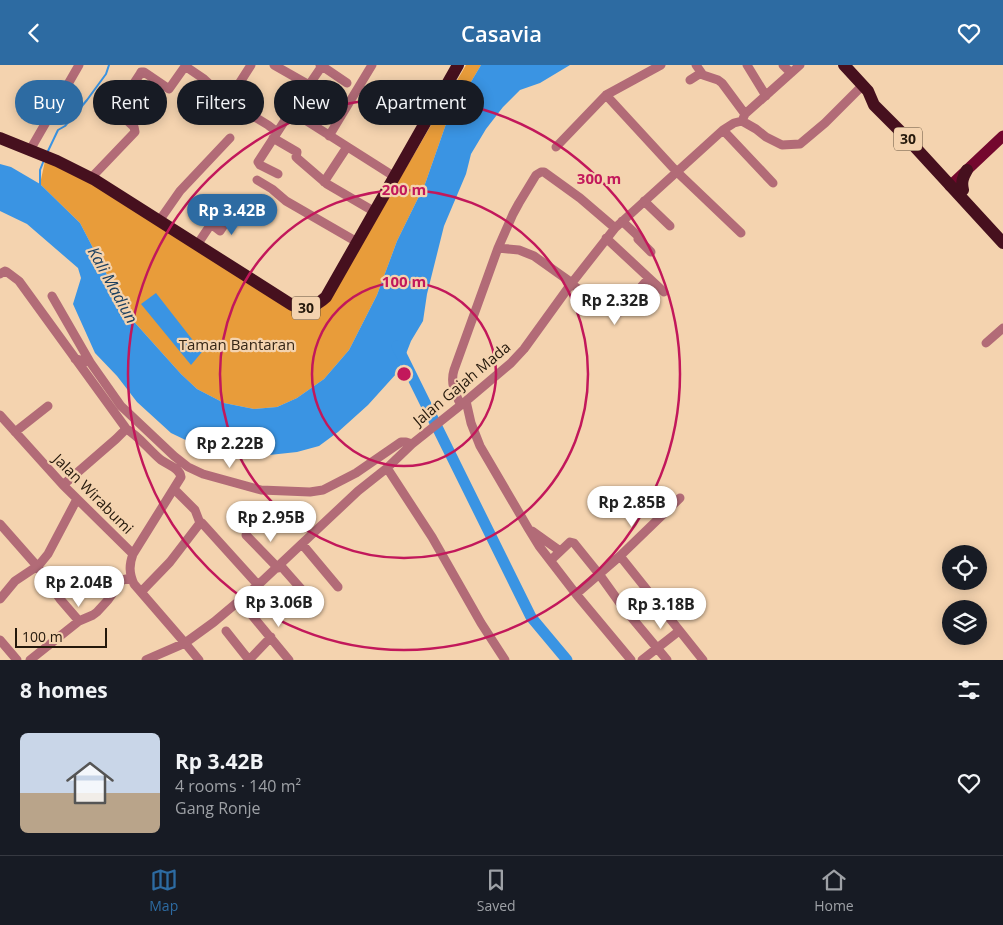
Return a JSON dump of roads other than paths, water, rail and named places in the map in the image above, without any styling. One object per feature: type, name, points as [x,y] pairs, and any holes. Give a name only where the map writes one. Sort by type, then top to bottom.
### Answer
[{"type":"highway","name":"30","points":[[0,138],[57,161],[91,178],[292,305],[302,308],[312,307],[326,297],[458,65]]},
{"type":"highway","name":"30","points":[[849,67],[866,88],[881,99],[1003,243]]},
{"type":"highway","points":[[956,186],[962,187],[962,179],[967,170]]},
{"type":"highway","name":"30","points":[[956,186],[1003,233]]},
{"type":"main road","points":[[967,170],[1003,136]]},
{"type":"street","points":[[33,151],[79,65]]},
{"type":"street","points":[[241,80],[251,65]]},
{"type":"street","points":[[274,65],[300,80]]},
{"type":"street","points":[[329,136],[372,65]]},
{"type":"street","points":[[556,147],[606,95],[661,65]]},
{"type":"street","points":[[747,65],[766,96]]},
{"type":"street","points":[[783,65],[791,73]]},
{"type":"street","name":"Jalan Gajah Mada","points":[[146,660],[186,643],[214,622],[279,566],[358,491],[511,363],[524,349],[614,228],[723,130],[744,118],[800,65]]},
{"type":"street","points":[[91,178],[135,132],[134,127],[118,110],[141,72],[144,72],[169,89],[185,66],[205,80]]},
{"type":"street","points":[[312,80],[321,66],[342,80]]},
{"type":"street","points":[[690,80],[698,69],[705,76],[720,81],[744,118],[766,137],[782,145],[800,144],[866,88]]},
{"type":"street","points":[[606,95],[676,171],[741,233]]},
{"type":"street","points":[[264,123],[275,135],[297,152],[296,157],[324,182],[375,212]]},
{"type":"street","points":[[278,174],[259,164],[258,160],[282,125]]},
{"type":"street","points":[[312,125],[395,177]]},
{"type":"street","points":[[723,130],[773,183]]},
{"type":"street","points":[[159,221],[180,191],[230,137]]},
{"type":"street","points":[[324,182],[347,147]]},
{"type":"street","points":[[265,168],[255,182],[272,189],[286,201],[358,242]]},
{"type":"street","points":[[614,228],[580,198],[544,172],[536,175],[519,203],[498,248],[452,377],[454,392],[464,403],[480,446],[539,546],[631,660]]},
{"type":"street","points":[[644,201],[670,226]]},
{"type":"street","points":[[197,245],[211,224],[220,231],[224,225],[218,220],[229,208]]},
{"type":"street","points":[[622,221],[651,252]]},
{"type":"street","points":[[606,238],[664,292]]},
{"type":"street","points":[[498,248],[519,250],[534,256],[617,315],[649,278]]},
{"type":"street","points":[[0,274],[5,271],[19,281],[124,425],[125,429],[181,474],[174,489],[133,554]]},
{"type":"street","points":[[52,296],[90,362],[121,406],[174,456],[188,467],[203,474],[261,490],[310,492],[323,490],[356,473],[401,442],[406,441],[413,444]]},
{"type":"street","points":[[986,343],[1003,328]]},
{"type":"street","points":[[75,359],[90,362]]},
{"type":"street","points":[[15,432],[48,406]]},
{"type":"street","name":"Jalan Wirabumi","points":[[0,415],[64,485],[133,554],[129,565],[132,578]]},
{"type":"street","points":[[64,485],[125,429]]},
{"type":"street","points":[[387,468],[432,537],[481,623],[505,660]]},
{"type":"street","points":[[174,489],[195,510],[200,523],[204,524],[258,585]]},
{"type":"street","points":[[576,594],[620,556],[680,498]]},
{"type":"street","points":[[0,599],[15,581],[42,562],[78,499]]},
{"type":"street","points":[[141,592],[170,562],[200,523]]},
{"type":"street","points":[[0,524],[37,566],[60,599],[79,621]]},
{"type":"street","points":[[528,527],[560,551]]},
{"type":"street","points":[[246,535],[279,566],[318,608]]},
{"type":"street","points":[[551,560],[572,542],[667,660]]},
{"type":"street","points":[[302,544],[338,587]]},
{"type":"street","points":[[620,556],[703,660]]},
{"type":"street","points":[[30,660],[79,621],[97,611],[108,600],[122,580],[132,578],[141,592],[199,660]]},
{"type":"street","points":[[250,613],[289,660]]},
{"type":"street","points":[[226,631],[249,660],[271,637]]},
{"type":"street","points":[[642,660],[679,631]]},
{"type":"street","points":[[0,640],[17,660]]},
{"type":"water","points":[[481,65],[570,65],[540,83],[520,90],[503,107],[486,129],[471,154],[466,174],[444,226],[427,294],[423,321],[411,341],[404,359],[396,374],[368,405],[319,446],[297,452],[260,456],[227,453],[198,446],[171,433],[137,402],[117,376],[95,353],[73,304],[81,278],[78,268],[27,224],[0,211],[0,164],[11,167],[40,184],[80,223],[128,315],[197,389],[224,403],[254,409],[277,407],[297,398],[324,379],[349,350],[377,295],[397,241],[425,184],[446,125],[484,125],[484,80],[472,80]]},
{"type":"water","points":[[156,293],[202,352],[191,365],[141,304]]},
{"type":"waterway","points":[[48,151],[58,130],[65,126],[87,100],[106,74],[109,65]]},
{"type":"waterway","points":[[40,185],[40,170],[44,160]]},
{"type":"waterway","points":[[397,346],[531,617],[567,660]]},
{"type":"water label","name":"Kali Madiun","points":[[113,285]]},
{"type":"park label","name":"Taman Bantaran","points":[[237,345]]}]
